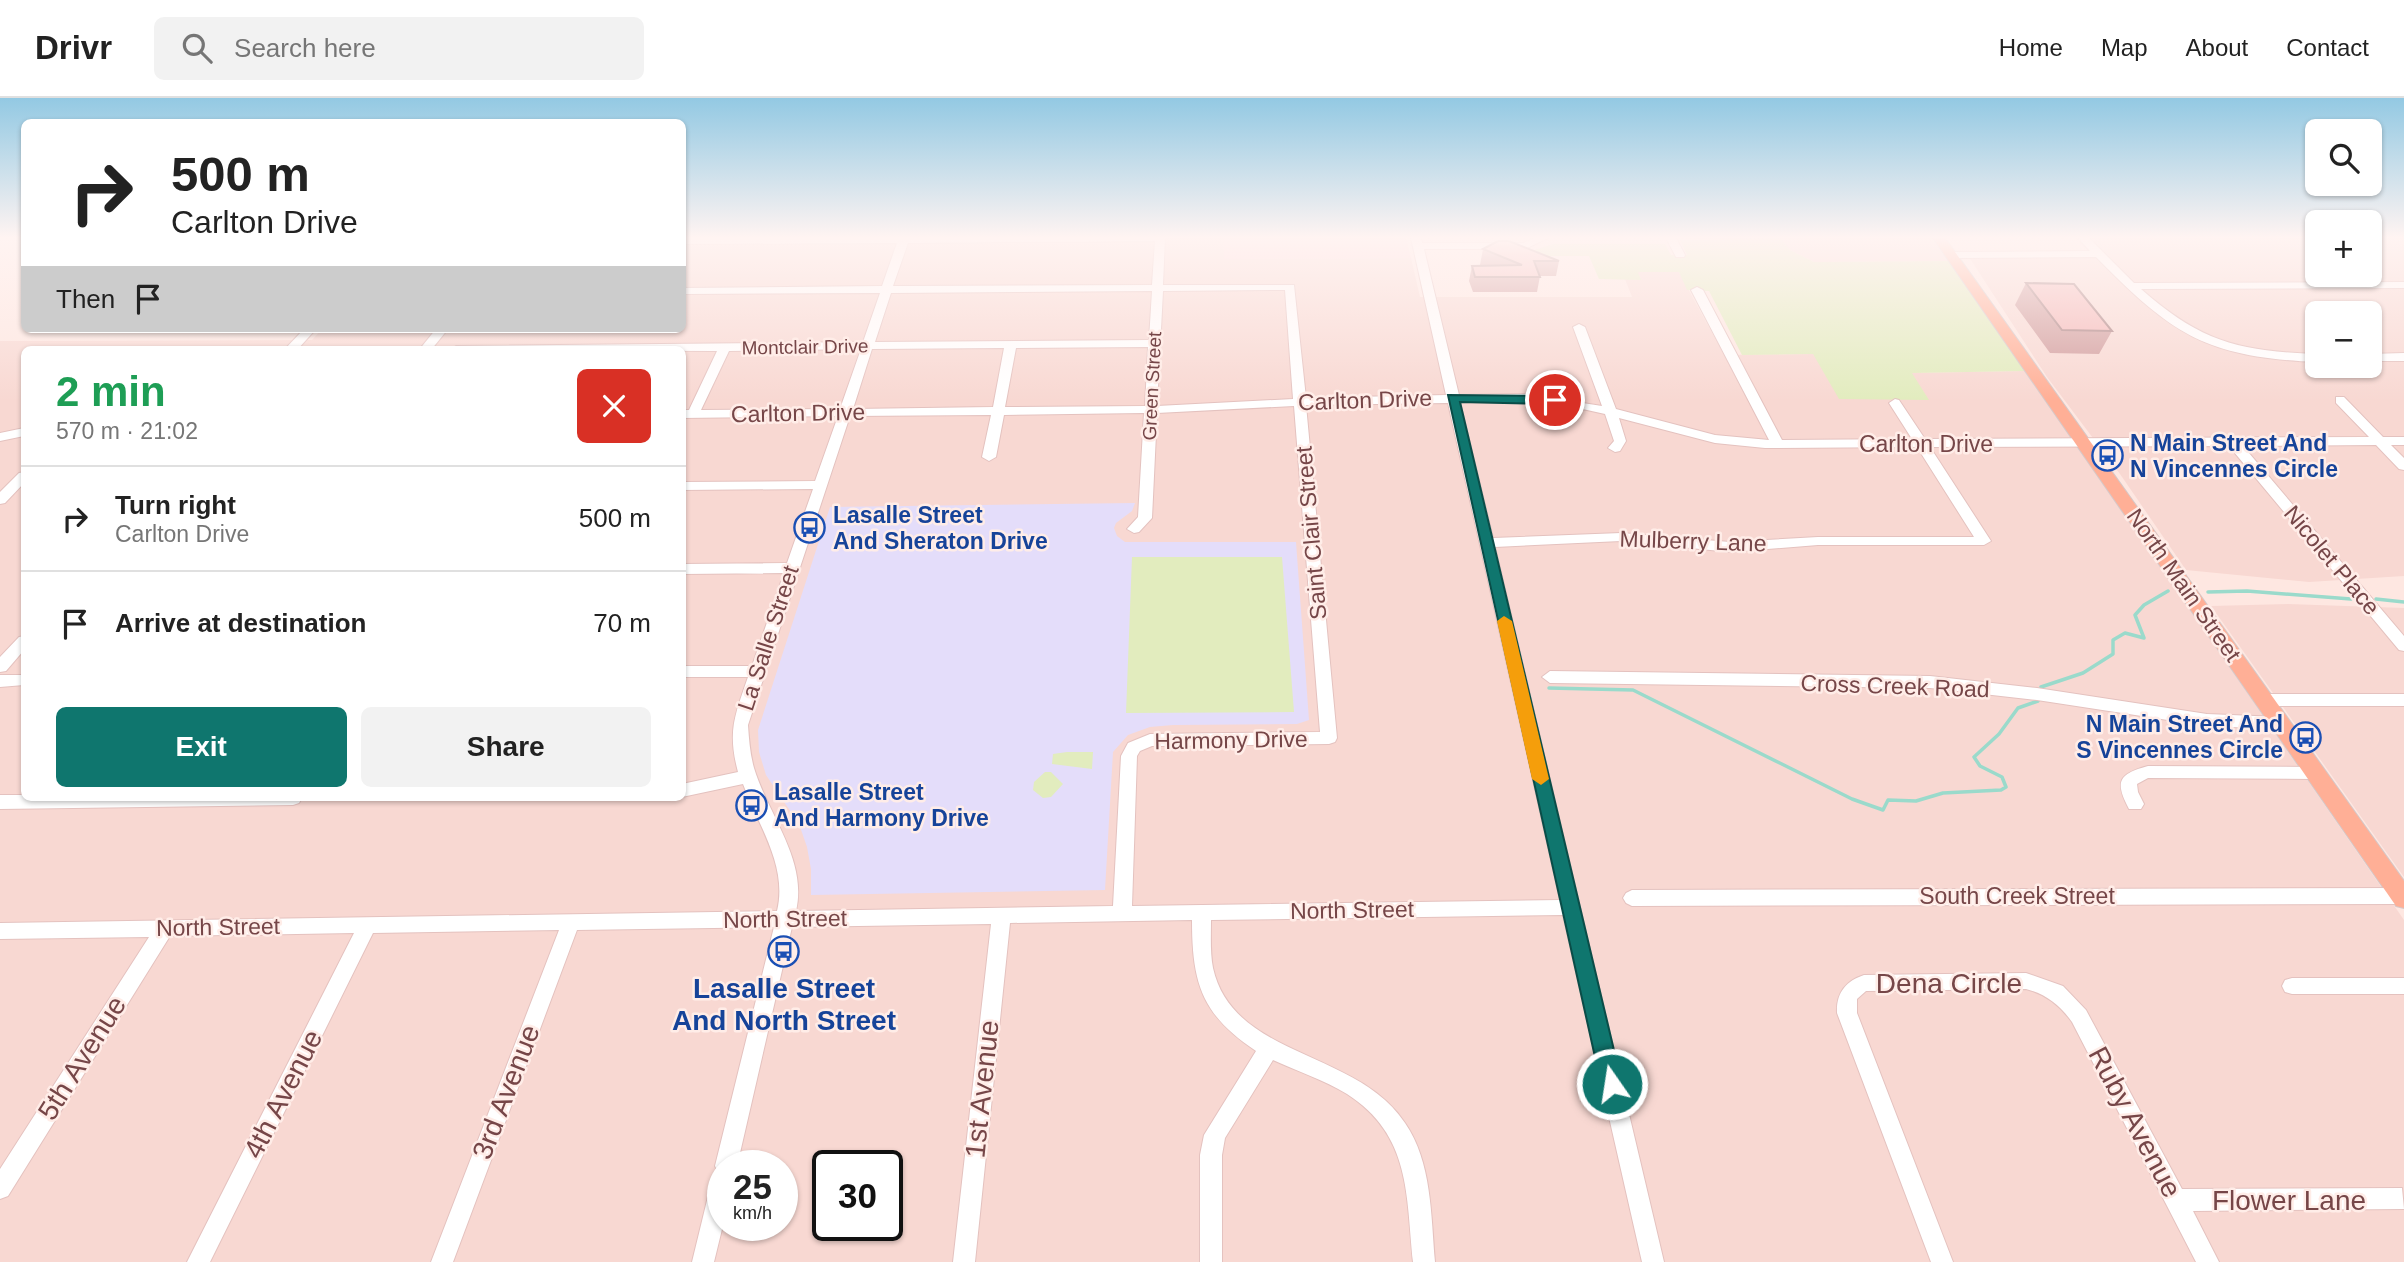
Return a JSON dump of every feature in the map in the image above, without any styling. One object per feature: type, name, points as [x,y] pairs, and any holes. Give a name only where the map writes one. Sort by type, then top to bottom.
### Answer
[{"type":"main road","name":"North Main Street","points":[[1980,292],[2403,897]]},
{"type":"street","name":"La Salle Street","points":[[730,1150],[790,897],[786,862],[748,776],[740,751],[740,725],[885,292]]},
{"type":"street","name":"Green Street","points":[[1134,529],[1145,518],[1157,292]]},
{"type":"street","name":"Saint Clair Street","points":[[1290,292],[1329,738]]},
{"type":"street","points":[[1429,292],[1653,1262]]},
{"type":"street","points":[[1699,292],[1778,444]]},
{"type":"street","points":[[2139,292],[2168,321],[2200,339],[2259,355],[2305,357]]},
{"type":"street","points":[[1579,327],[1620,441],[1615,448]]},
{"type":"street","points":[[294,346],[306,333]]},
{"type":"street","name":"Montclair Drive","points":[[686,348],[1154,343]]},
{"type":"street","points":[[989,457],[1011,345]]},
{"type":"street","points":[[688,414],[725,347]]},
{"type":"street","points":[[2382,358],[2404,357]]},
{"type":"street","name":"Carlton Drive","points":[[688,414],[1151,409],[1453,398],[1540,399],[1611,412],[1707,437],[1778,444],[2404,441]]},
{"type":"street","points":[[2340,400],[2404,466]]},
{"type":"street","points":[[1895,404],[1919,444]]},
{"type":"street","points":[[0,437],[21,433]]},
{"type":"street","name":"Nicolet Place","points":[[2233,442],[2404,646]]},
{"type":"street","name":"Mulberry Lane","points":[[1486,543],[1620,537],[1730,547],[1818,541],[1984,541],[1919,444]]},
{"type":"street","points":[[0,500],[21,479]]},
{"type":"street","points":[[686,486],[820,485]]},
{"type":"street","points":[[686,569],[792,568]]},
{"type":"street","points":[[0,667],[21,644]]},
{"type":"street","points":[[686,672],[757,671]]},
{"type":"street","name":"Cross Creek Road","points":[[1550,677],[1930,682],[2037,694],[2113,708],[2207,720],[2279,723]]},
{"type":"street","points":[[0,681],[21,680]]},
{"type":"street","points":[[2264,700],[2404,700]]},
{"type":"street","name":"Harmony Drive","points":[[1122,913],[1129,756],[1134,747],[1150,740],[1329,738]]},
{"type":"street","points":[[2135,804],[2129,792],[2129,782],[2135,776],[2148,772],[2314,773]]},
{"type":"street","points":[[686,790],[748,776]]},
{"type":"street","points":[[0,802],[73,801]]},
{"type":"street","name":"South Creek Street","points":[[1632,898],[2403,897]]},
{"type":"street","name":"North Street","points":[[0,931],[1570,907]]},
{"type":"street","points":[[1201,912],[1204,971],[1216,1000],[1236,1027],[1268,1050],[1345,1080],[1371,1097],[1386,1112],[1408,1149],[1414,1169],[1424,1262]]},
{"type":"street","name":"1st Avenue","points":[[964,1262],[1001,916]]},
{"type":"street","name":"3rd Avenue","points":[[442,1262],[571,922]]},
{"type":"street","name":"4th Avenue","points":[[198,1262],[368,925]]},
{"type":"street","name":"5th Avenue","points":[[0,1188],[165,928]]},
{"type":"street","name":"Dena Circle","points":[[1942,1262],[1847,1013],[1849,993],[1854,988],[1874,982],[2026,981],[2052,989]]},
{"type":"street","points":[[2291,986],[2404,986]]},
{"type":"street","name":"Ruby Avenue","points":[[2052,989],[2065,998],[2079,1016],[2208,1262]]},
{"type":"street","points":[[1211,1262],[1211,1154],[1215,1135],[1268,1050]]},
{"type":"street","name":"Flower Lane","points":[[2176,1200],[2402,1199]]},
{"type":"street","points":[[703,1262],[708,1241]]},
{"type":"shaded area","points":[[686,292],[1419,292],[1420,297],[1632,297],[1630,292],[1690,292],[1724,355],[1813,354],[1928,399],[1911,373],[2025,371],[2404,920],[2404,1262],[0,1262],[0,341],[312,340],[318,333],[686,333]]},
{"type":"shaded area","points":[[1992,292],[2404,292],[2404,576],[2309,582],[2186,570],[2120,474],[2047,377]]},
{"type":"shaded area","points":[[1135,503],[1132,511],[1116,523],[1114,528],[1117,536],[1125,542],[1296,542],[1309,720],[1297,724],[1173,725],[1150,727],[1128,735],[1113,752],[1105,890],[811,895],[811,869],[807,847],[799,824],[766,775],[759,752],[758,730],[830,507]]},
{"type":"shaded area","points":[[2288,604],[2404,608],[2404,877],[2211,606]]},
{"type":"green space","points":[[1710,292],[1971,292],[2025,371],[1912,373],[1929,400],[1839,399],[1813,354],[1742,355]]},
{"type":"green space","points":[[1132,557],[1282,557],[1294,712],[1126,713]]},
{"type":"green space","points":[[1093,752],[1092,769],[1052,764],[1053,754]]},
{"type":"green space","points":[[1045,772],[1051,772],[1063,784],[1051,797],[1043,798],[1033,790],[1034,782]]},
{"type":"building","points":[[2033,292],[2081,292],[2112,331],[2062,330]]},
{"type":"waterway","points":[[2041,687],[2083,673],[2113,654],[2113,640],[2125,633],[2144,638],[2135,615],[2144,605],[2168,591]]},
{"type":"waterway","points":[[2208,592],[2247,591],[2351,599]]},
{"type":"waterway","points":[[2376,599],[2404,602]]},
{"type":"waterway","points":[[1549,688],[1633,690],[1852,799],[1883,810],[1888,800],[1916,801],[1943,793],[2001,790],[2006,787],[2002,777],[1980,766],[1974,757],[1999,734],[2018,708],[2038,701]]},
{"type":"slow traffic","points":[[1504,621],[1541,779]]},
{"type":"place","name":"N Main Street And N Vincennes Circle","points":[[2107,456]]},
{"type":"place","name":"Lasalle Street And Sheraton Drive","points":[[810,528]]},
{"type":"place","name":"N Main Street And S Vincennes Circle","points":[[2306,737]]},
{"type":"place","name":"Lasalle Street And Harmony Drive","points":[[751,805]]},
{"type":"place","name":"Lasalle Street And North Street","points":[[784,951]]},
{"type":"route","points":[[1555,400],[1453,398],[1612,1084]]}]
